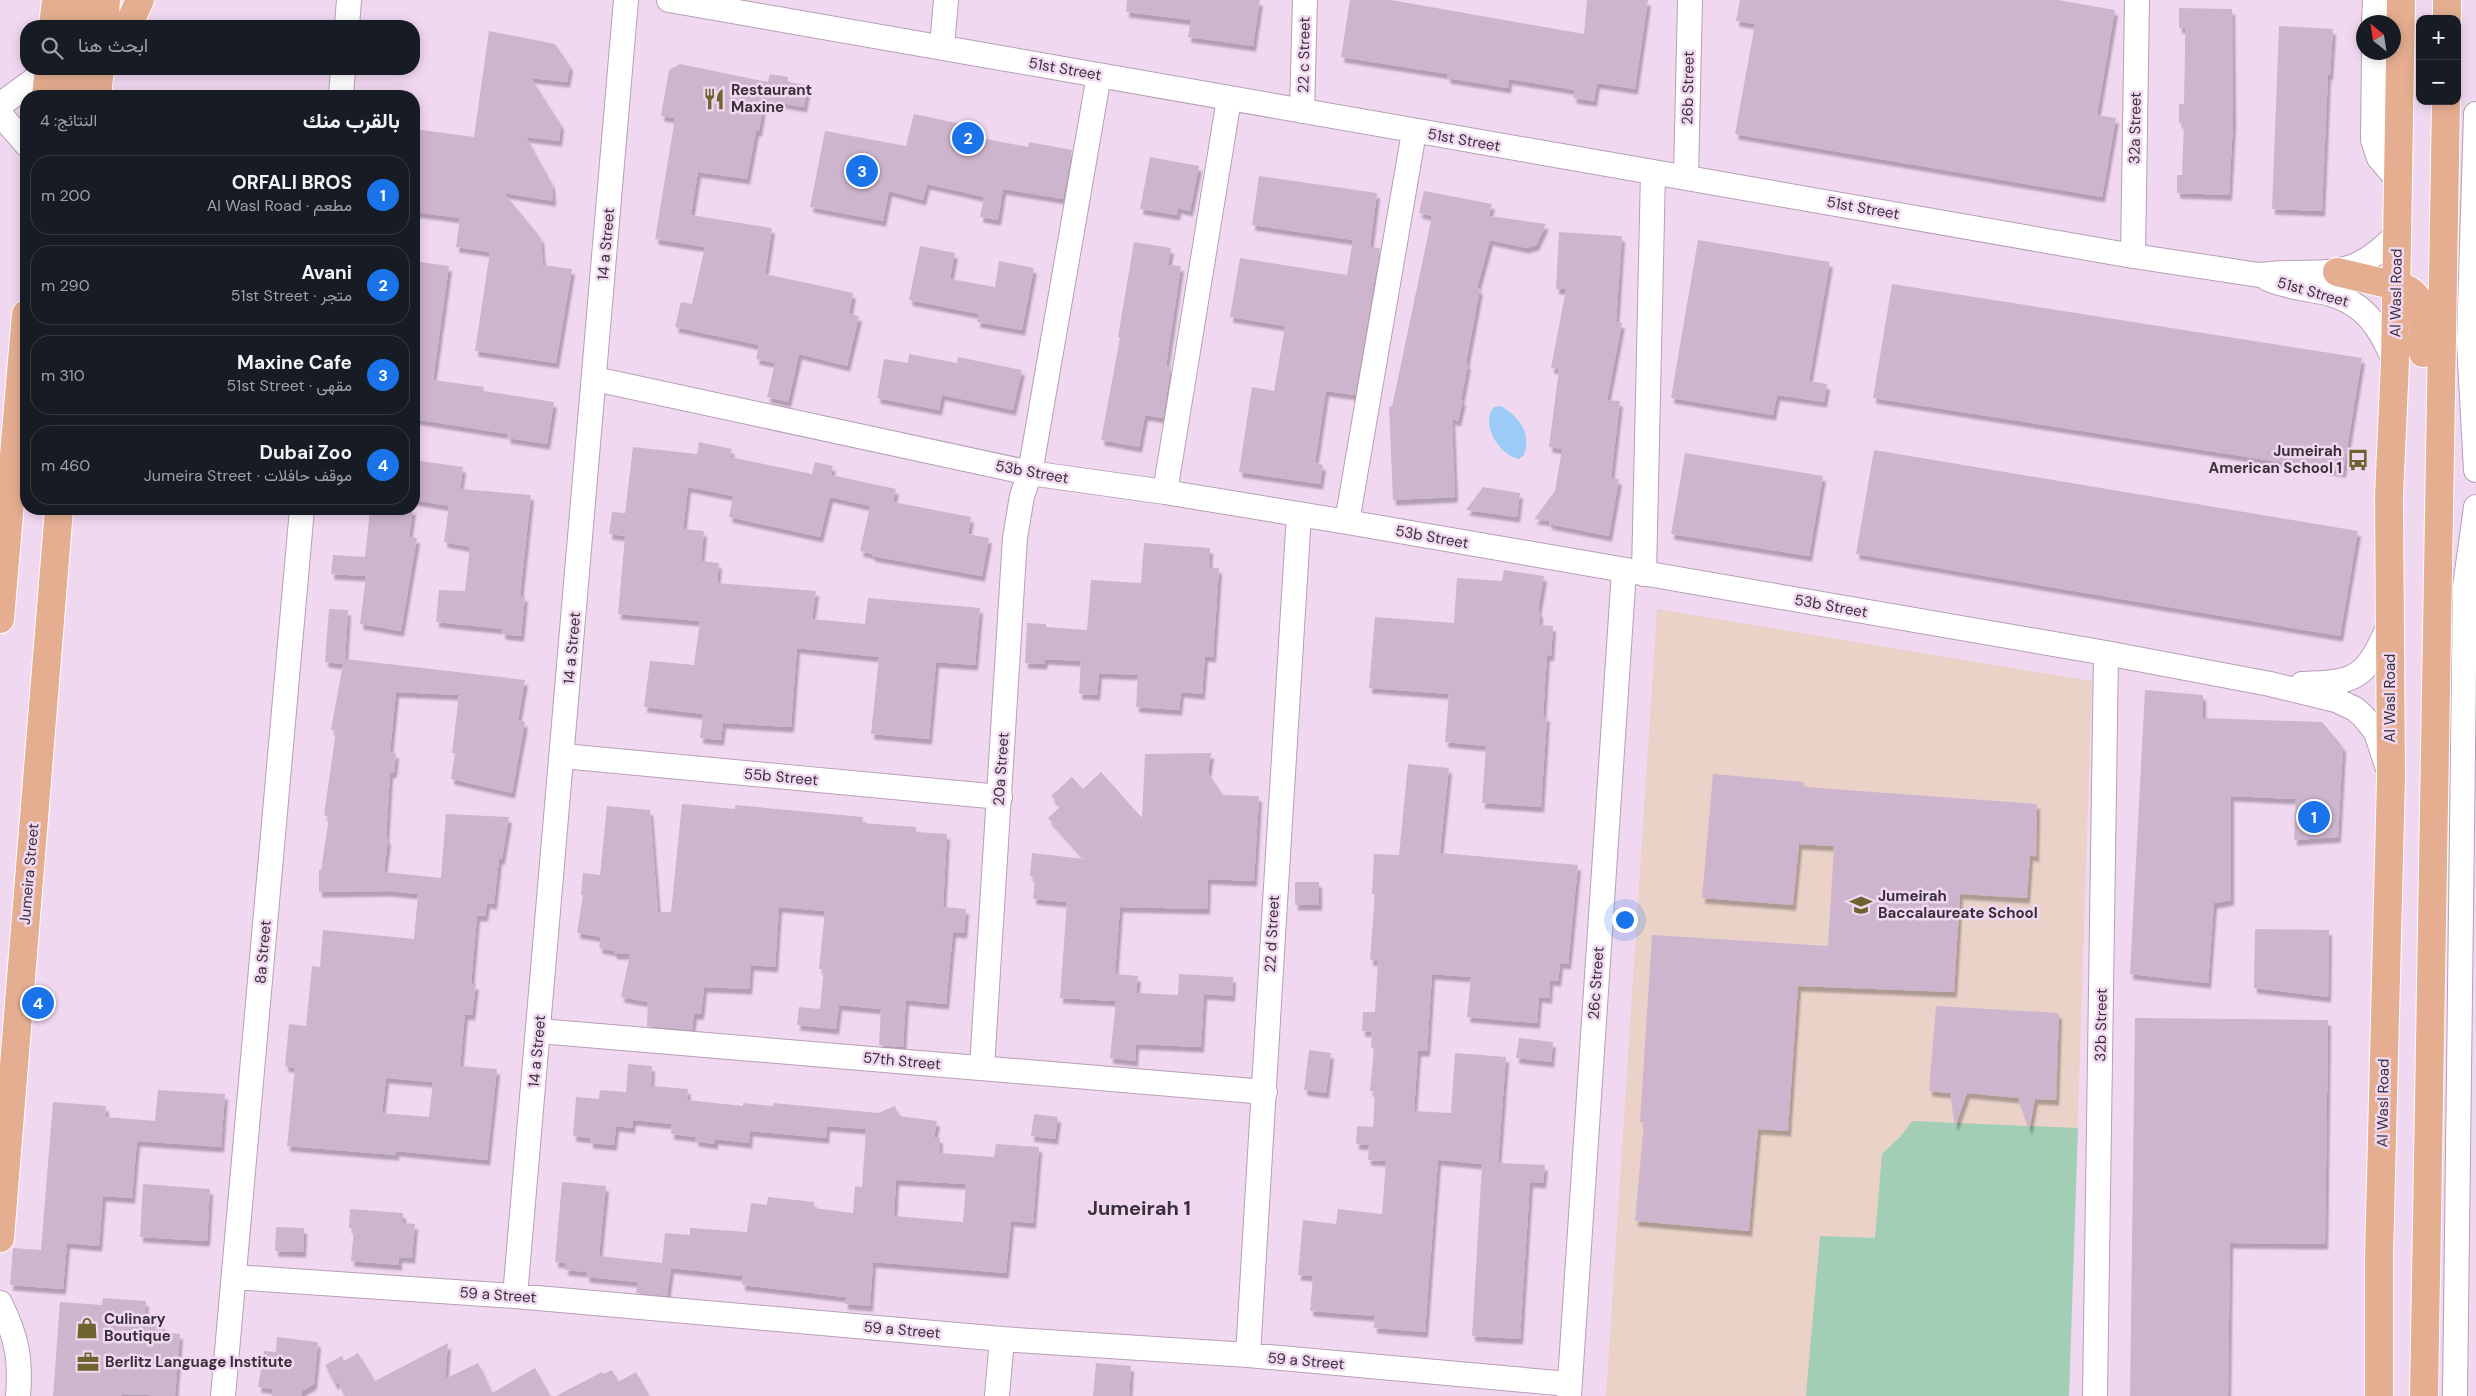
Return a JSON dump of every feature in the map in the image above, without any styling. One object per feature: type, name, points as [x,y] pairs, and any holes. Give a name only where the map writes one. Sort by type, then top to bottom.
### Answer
[{"type":"main road","points":[[54,20],[56,0]]},
{"type":"main road","points":[[80,20],[82,0]]},
{"type":"main road","points":[[104,20],[106,0]]},
{"type":"main road","points":[[131,20],[140,0]]},
{"type":"main road","name":"Al Wasl Road","points":[[2380,1396],[2379,1257],[2391,778],[2389,496],[2395,362],[2399,182],[2400,0]]},
{"type":"main road","points":[[2447,0],[2447,15]]},
{"type":"main road","points":[[47,90],[48,75]]},
{"type":"main road","points":[[73,90],[74,75]]},
{"type":"main road","points":[[98,90],[99,75]]},
{"type":"main road","points":[[2424,1396],[2446,105]]},
{"type":"main road","points":[[2337,272],[2414,292],[2423,306],[2420,582],[2436,662]]},
{"type":"main road","points":[[0,619],[20,384]]},
{"type":"main road","name":"Jumeira Street","points":[[0,1238],[59,515]]},
{"type":"street","points":[[347,20],[349,0]]},
{"type":"street","name":"14 a Street","points":[[515,1296],[563,756],[626,0]]},
{"type":"street","name":"51st Street","points":[[669,0],[942,46],[1414,132],[1686,177],[2134,256],[2260,275],[2287,286],[2338,296],[2360,308],[2378,326],[2395,362]]},
{"type":"street","points":[[942,46],[946,0]]},
{"type":"street","name":"22 c Street","points":[[1302,111],[1305,0]]},
{"type":"street","name":"26b Street","points":[[1686,177],[1690,0]]},
{"type":"street","name":"32a Street","points":[[2134,256],[2137,0]]},
{"type":"street","points":[[2374,15],[2375,0]]},
{"type":"street","points":[[2374,60],[2373,140],[2379,158],[2399,182]]},
{"type":"street","points":[[20,90],[41,75]]},
{"type":"street","points":[[341,90],[342,75]]},
{"type":"street","name":"20a Street","points":[[982,1067],[1015,538],[1022,496],[1030,473],[1099,75]]},
{"type":"street","points":[[0,105],[20,90]]},
{"type":"street","points":[[1165,492],[1229,99]]},
{"type":"street","points":[[0,114],[20,137]]},
{"type":"street","points":[[2476,114],[2469,342],[2476,470]]},
{"type":"street","points":[[1348,522],[1414,132]]},
{"type":"street","name":"26c Street","points":[[1569,1390],[1634,572],[1653,172]]},
{"type":"street","name":"51st Street","points":[[2260,275],[2280,272],[2337,272],[2348,270],[2371,257],[2397,234]]},
{"type":"street","name":"53b Street","points":[[595,379],[1030,473],[1165,492],[1348,522],[2106,653],[2270,684],[2336,700],[2363,716],[2376,732],[2391,778]]},
{"type":"street","points":[[2454,1396],[2465,587],[2476,507]]},
{"type":"street","name":"22 d Street","points":[[1248,1355],[1265,1092],[1278,826],[1299,514]]},
{"type":"street","name":"8a Street","points":[[223,1396],[301,515]]},
{"type":"street","name":"53b Street","points":[[2270,684],[2328,684],[2351,678],[2371,663],[2390,624]]},
{"type":"street","name":"32b Street","points":[[2095,1396],[2106,653]]},
{"type":"street","name":"55b Street","points":[[563,756],[1000,797]]},
{"type":"street","name":"57th Street","points":[[539,1031],[1265,1092]]},
{"type":"street","name":"59 a Street","points":[[234,1277],[515,1296],[1002,1339],[1248,1355],[1569,1390]]},
{"type":"street","points":[[0,1303],[13,1331],[18,1349],[20,1368],[18,1396]]},
{"type":"street","points":[[997,1396],[1002,1339]]},
{"type":"shaded area","name":"Jumeirah Baccalaureate School","points":[[1657,609],[2092,681],[2069,1396],[1606,1396]]},
{"type":"green space","points":[[1912,1121],[2078,1128],[2069,1396],[1806,1396],[1820,1236],[1875,1238],[1882,1154],[1901,1136]]},
{"type":"water","points":[[1501,406],[1513,415],[1525,433],[1526,447],[1524,455],[1519,459],[1512,457],[1499,446],[1490,430],[1490,414],[1494,407]]},
{"type":"building","points":[[1127,0],[1260,0],[1253,46],[1188,37],[1191,20],[1126,12]]},
{"type":"building","points":[[1350,0],[1391,0],[1584,34],[1587,0],[1648,0],[1635,89],[1597,83],[1594,101],[1573,98],[1575,90],[1509,79],[1508,88],[1447,78],[1448,74],[1341,57]]},
{"type":"building","points":[[1740,0],[2058,0],[2115,10],[2097,115],[2116,118],[2102,197],[1735,134],[1755,24],[1736,21]]},
{"type":"building","points":[[2179,8],[2232,9],[2233,123],[2229,195],[2177,193],[2177,175],[2182,175],[2184,123],[2179,123],[2179,104],[2184,104],[2185,51],[2185,28],[2179,28]]},
{"type":"building","points":[[2279,26],[2333,29],[2330,75],[2328,74],[2322,211],[2272,209]]},
{"type":"building","points":[[489,31],[555,44],[570,66],[567,82],[531,78],[561,125],[559,141],[526,137],[552,184],[553,201],[504,193],[541,238],[543,265],[572,269],[556,363],[475,351],[490,252],[456,247],[460,218],[420,213],[420,130],[474,137]]},
{"type":"building","points":[[680,64],[768,82],[770,74],[788,77],[787,82],[808,85],[804,107],[764,100],[759,131],[756,131],[747,179],[698,172],[691,215],[772,228],[765,274],[853,293],[849,314],[859,316],[847,366],[799,354],[788,402],[767,397],[775,363],[756,359],[759,345],[675,327],[681,302],[692,304],[705,247],[655,239],[675,118],[661,116],[669,70]]},
{"type":"building","points":[[914,114],[966,125],[965,131],[986,136],[985,139],[1028,147],[1029,142],[1072,150],[1063,199],[1003,189],[998,220],[980,217],[984,197],[927,184],[923,200],[889,191],[883,221],[810,207],[825,131],[906,146]]},
{"type":"building","points":[[1150,157],[1199,166],[1190,211],[1178,208],[1177,215],[1140,209]]},
{"type":"building","points":[[1259,176],[1377,193],[1370,247],[1380,248],[1355,395],[1326,391],[1315,463],[1323,465],[1320,484],[1239,472],[1252,387],[1274,391],[1285,326],[1230,317],[1240,258],[1347,275],[1353,240],[1252,225]]},
{"type":"building","points":[[1424,191],[1492,204],[1489,216],[1546,224],[1536,245],[1526,248],[1490,240],[1477,288],[1480,289],[1466,363],[1468,364],[1461,400],[1463,400],[1458,421],[1452,419],[1455,497],[1393,500],[1389,406],[1392,407],[1432,216],[1419,213]]},
{"type":"building","points":[[1559,232],[1622,236],[1616,322],[1622,323],[1607,400],[1620,401],[1611,478],[1619,479],[1609,536],[1549,524],[1549,521],[1534,519],[1555,491],[1562,449],[1549,447],[1559,369],[1551,368],[1566,289],[1556,289]]},
{"type":"building","points":[[1698,240],[1830,262],[1809,381],[1827,384],[1824,402],[1777,395],[1773,415],[1671,398]]},
{"type":"building","points":[[1134,242],[1171,248],[1168,265],[1181,266],[1166,366],[1171,367],[1163,418],[1145,415],[1139,447],[1101,440],[1120,338],[1118,337]]},
{"type":"building","points":[[920,246],[955,253],[950,279],[995,287],[999,261],[1034,268],[1022,330],[977,322],[979,314],[909,300]]},
{"type":"building","points":[[420,262],[449,266],[433,380],[484,387],[483,391],[554,402],[547,444],[507,438],[508,434],[420,420]]},
{"type":"building","points":[[1892,284],[2362,358],[2343,472],[1873,398]]},
{"type":"building","points":[[909,354],[957,363],[958,357],[1022,370],[1013,410],[942,395],[939,410],[877,398],[884,359],[908,363]]},
{"type":"building","points":[[699,442],[732,449],[730,457],[812,474],[815,462],[833,466],[831,475],[896,489],[893,502],[971,517],[968,534],[989,538],[982,576],[872,556],[872,554],[860,551],[870,506],[830,497],[820,537],[729,517],[733,496],[688,487],[683,529],[704,531],[701,561],[719,563],[717,583],[816,591],[812,619],[865,624],[868,598],[980,608],[975,665],[936,662],[929,739],[871,734],[879,657],[797,648],[791,727],[723,723],[721,740],[700,738],[703,714],[644,707],[650,661],[694,665],[700,621],[618,614],[625,536],[609,534],[612,512],[625,513],[633,447],[697,454]]},
{"type":"building","points":[[1874,450],[2358,531],[2340,636],[1856,554]]},
{"type":"building","points":[[1685,453],[1823,476],[1809,556],[1671,534]]},
{"type":"building","points":[[420,461],[463,467],[460,489],[531,495],[520,596],[525,596],[521,636],[502,634],[503,629],[436,622],[439,590],[465,591],[470,547],[444,542],[449,506],[420,501]]},
{"type":"building","points":[[1483,487],[1520,493],[1517,517],[1466,510]]},
{"type":"building","points":[[369,515],[412,515],[409,537],[417,538],[401,631],[360,624],[366,576],[331,574],[333,555],[365,557]]},
{"type":"building","points":[[1144,543],[1210,548],[1209,568],[1219,568],[1213,657],[1205,656],[1202,694],[1181,692],[1179,710],[1136,707],[1138,675],[1099,673],[1097,695],[1079,694],[1081,661],[1045,659],[1044,664],[1025,663],[1027,623],[1046,624],[1046,627],[1087,630],[1091,580],[1141,583]]},
{"type":"building","points":[[1504,570],[1544,576],[1538,611],[1540,612],[1539,625],[1553,626],[1551,656],[1547,655],[1543,716],[1547,716],[1541,807],[1482,803],[1486,746],[1445,742],[1449,694],[1369,688],[1375,617],[1454,623],[1457,578],[1502,581]]},
{"type":"building","points":[[329,609],[348,610],[345,659],[525,680],[518,720],[525,722],[512,793],[451,779],[455,753],[452,753],[459,695],[396,692],[390,752],[396,753],[394,772],[390,773],[386,838],[388,839],[384,872],[441,878],[446,814],[509,817],[502,859],[499,859],[494,904],[487,903],[485,916],[477,916],[471,984],[476,984],[472,1015],[465,1014],[460,1066],[497,1069],[487,1160],[396,1151],[396,1155],[287,1146],[295,1068],[285,1066],[289,1024],[306,1026],[312,966],[320,967],[323,930],[414,939],[418,894],[389,891],[319,892],[319,870],[321,870],[329,817],[324,815],[336,731],[331,730],[343,664],[325,662]],"holes":[[[386,1078],[433,1082],[429,1117],[382,1113]]]},
{"type":"building","points":[[2145,690],[2203,695],[2203,718],[2322,722],[2343,747],[2338,837],[2294,840],[2296,799],[2231,796],[2231,900],[2214,903],[2208,983],[2130,974]]},
{"type":"building","points":[[1211,753],[1208,773],[1223,795],[1259,796],[1254,881],[1208,879],[1207,909],[1120,907],[1115,974],[1138,976],[1136,993],[1178,995],[1179,974],[1233,977],[1232,996],[1204,994],[1201,1047],[1136,1044],[1135,1061],[1110,1058],[1116,1001],[1060,998],[1067,902],[1033,899],[1035,877],[1030,876],[1032,853],[1085,859],[1048,818],[1061,806],[1051,796],[1072,777],[1083,789],[1101,772],[1142,818],[1145,754]]},
{"type":"building","points":[[1408,764],[1449,768],[1440,853],[1578,865],[1568,964],[1560,963],[1558,981],[1550,980],[1549,998],[1539,997],[1537,1023],[1467,1017],[1471,977],[1432,974],[1427,1051],[1418,1051],[1414,1111],[1451,1113],[1455,1053],[1506,1057],[1498,1163],[1545,1165],[1543,1183],[1530,1182],[1520,1339],[1472,1336],[1482,1164],[1438,1160],[1425,1332],[1374,1328],[1375,1316],[1310,1311],[1313,1276],[1298,1275],[1303,1220],[1336,1224],[1338,1209],[1382,1214],[1386,1161],[1368,1160],[1369,1145],[1356,1144],[1357,1126],[1373,1127],[1375,1092],[1370,1091],[1374,1048],[1371,1048],[1372,1032],[1362,1031],[1363,1012],[1375,1012],[1378,961],[1370,960],[1375,894],[1372,894],[1374,854],[1399,855]]},
{"type":"building","points":[[1713,774],[1804,782],[1804,787],[2037,804],[2036,857],[2030,855],[2027,898],[1960,894],[1954,992],[1798,986],[1788,1131],[1758,1129],[1749,1231],[1635,1221],[1644,1122],[1640,1122],[1652,935],[1828,946],[1834,846],[1799,844],[1793,905],[1702,898]]},
{"type":"building","points":[[682,804],[735,809],[735,805],[863,817],[862,823],[916,827],[916,832],[947,834],[943,907],[966,909],[964,933],[953,932],[946,1004],[906,1000],[903,1047],[879,1045],[881,1009],[839,1005],[836,1029],[797,1025],[799,1007],[820,1009],[824,969],[819,969],[825,911],[779,907],[775,967],[751,965],[749,989],[704,987],[701,1014],[694,1014],[692,1030],[647,1026],[648,1002],[621,997],[630,954],[614,954],[614,951],[599,948],[601,937],[577,933],[583,895],[581,895],[583,873],[600,875],[607,806],[650,810],[658,912],[671,912]]},
{"type":"building","points":[[1295,882],[1319,882],[1319,905],[1295,905]]},
{"type":"building","points":[[2255,929],[2329,930],[2328,997],[2254,988]]},
{"type":"building","points":[[1936,1006],[2059,1013],[2056,1100],[2035,1099],[2029,1130],[2018,1098],[1967,1093],[1955,1127],[1950,1093],[1929,1091]]},
{"type":"building","points":[[2135,1018],[2328,1020],[2325,1244],[2230,1243],[2228,1396],[2130,1396]]},
{"type":"building","points":[[1519,1038],[1553,1042],[1551,1062],[1516,1058]]},
{"type":"building","points":[[1309,1050],[1331,1053],[1326,1093],[1304,1090]]},
{"type":"building","points":[[628,1064],[652,1066],[651,1086],[688,1089],[687,1100],[743,1106],[743,1103],[773,1106],[774,1103],[878,1113],[895,1106],[899,1116],[937,1121],[934,1137],[940,1138],[939,1153],[994,1157],[996,1144],[1039,1147],[1033,1223],[1011,1221],[1006,1273],[873,1262],[870,1306],[845,1304],[845,1297],[742,1285],[743,1276],[671,1268],[667,1296],[636,1293],[638,1282],[586,1277],[587,1272],[565,1270],[566,1263],[555,1262],[562,1182],[606,1186],[599,1256],[662,1263],[665,1233],[690,1235],[690,1228],[747,1232],[751,1203],[767,1205],[768,1197],[814,1202],[814,1208],[853,1213],[855,1186],[862,1187],[866,1129],[827,1126],[826,1138],[750,1131],[749,1143],[715,1139],[715,1144],[695,1141],[696,1137],[671,1134],[672,1124],[633,1120],[632,1128],[616,1126],[614,1145],[590,1143],[590,1138],[573,1136],[576,1097],[599,1099],[600,1090],[626,1092]],"holes":[[[896,1180],[966,1184],[963,1222],[894,1216]]]},
{"type":"building","points":[[158,1090],[225,1094],[221,1147],[137,1141],[132,1198],[103,1196],[99,1246],[67,1243],[63,1289],[10,1285],[13,1248],[41,1250],[53,1102],[106,1106],[105,1117],[155,1121]]},
{"type":"building","points":[[1034,1114],[1058,1117],[1055,1139],[1031,1136]]},
{"type":"building","points":[[143,1184],[210,1189],[207,1241],[140,1237]]},
{"type":"building","points":[[350,1209],[403,1213],[403,1223],[415,1224],[412,1258],[399,1257],[399,1265],[351,1261],[354,1228],[349,1228]]},
{"type":"building","points":[[276,1227],[304,1228],[303,1252],[275,1251]]},
{"type":"building","points":[[103,1298],[146,1301],[144,1323],[163,1324],[162,1332],[180,1334],[175,1396],[122,1394],[122,1396],[53,1396],[60,1302],[102,1305]]},
{"type":"building","points":[[277,1337],[318,1342],[314,1384],[302,1391],[301,1396],[272,1396],[272,1389],[258,1387],[264,1351],[276,1352]]},
{"type":"building","points":[[448,1343],[445,1379],[478,1363],[492,1393],[535,1368],[550,1396],[345,1396],[338,1382],[335,1384],[325,1365],[342,1356],[344,1361],[358,1353],[375,1381]]},
{"type":"building","points":[[1096,1363],[1131,1366],[1129,1396],[1093,1396]]},
{"type":"building","points":[[612,1370],[618,1382],[636,1372],[649,1396],[556,1396],[602,1372],[603,1374]]},
{"type":"place","name":"Restaurant Maxine","points":[[714,99]]},
{"type":"place","name":"Avani","points":[[968,138]]},
{"type":"place","name":"Maxine Cafe","points":[[862,171]]},
{"type":"place","name":"Jumeirah American School 1","points":[[2358,460]]},
{"type":"place","name":"ORFALI BROS","points":[[2314,817]]},
{"type":"place","name":"Jumeirah Baccalaureate School","points":[[1861,905]]},
{"type":"place","name":"Dubai Zoo","points":[[38,1003]]},
{"type":"place","name":"Culinary Boutique","points":[[87,1328]]},
{"type":"place","name":"Berlitz Language Institute","points":[[88,1362]]},
{"type":"district","name":"Jumeirah 1","points":[[1139,1208]]}]
